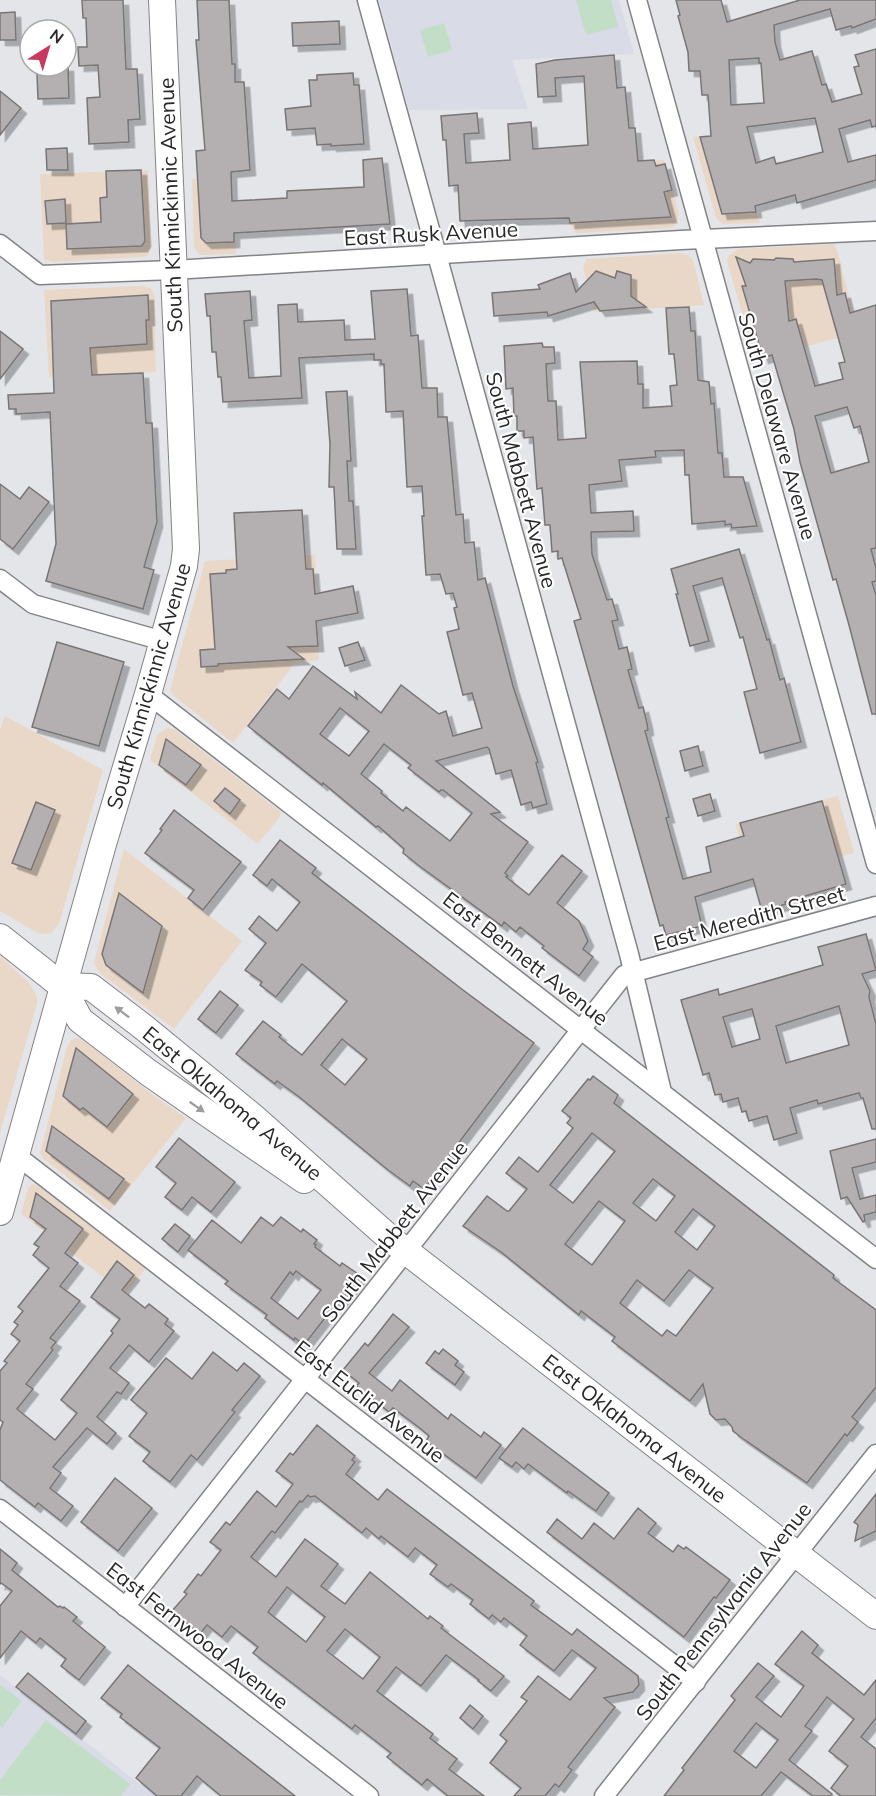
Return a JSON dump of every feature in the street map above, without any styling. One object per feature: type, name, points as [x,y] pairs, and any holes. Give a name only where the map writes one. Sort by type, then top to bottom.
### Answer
[{"type":"main road","name":"South Kinnickinnic Avenue","points":[[0,1212],[4,1183],[16,1155],[62,986],[184,566],[186,549],[162,0]]},
{"type":"main road","points":[[0,937],[62,986]]},
{"type":"main road","name":"East Oklahoma Avenue","points":[[62,986],[91,987],[142,1026],[252,1116],[400,1246],[876,1616]]},
{"type":"street","name":"South Mabbett Avenue","points":[[367,0],[634,973],[662,1092]]},
{"type":"street","name":"South Delaware Avenue","points":[[637,0],[876,864]]},
{"type":"street","name":"East Rusk Avenue","points":[[0,244],[40,275],[173,270],[876,231]]},
{"type":"street","points":[[0,579],[33,604],[163,641]]},
{"type":"street","name":"East Bennett Avenue","points":[[148,694],[876,1259]]},
{"type":"street","name":"East Meredith Street","points":[[634,973],[876,906]]},
{"type":"street","name":"South Mabbett Avenue","points":[[125,1607],[306,1379],[400,1246],[624,975],[634,973]]},
{"type":"street","name":"East Euclid Avenue","points":[[16,1155],[696,1682]]},
{"type":"street","name":"South Pennsylvania Avenue","points":[[604,1796],[876,1454]]},
{"type":"street","name":"East Fernwood Avenue","points":[[0,1509],[369,1796]]},
{"type":"shaded area","points":[[379,0],[619,0],[634,54],[512,60],[528,109],[409,110]]},
{"type":"shaded area","points":[[736,134],[760,223],[723,224],[716,218],[693,137]]},
{"type":"shaded area","points":[[664,160],[679,214],[675,226],[576,233],[569,224],[554,166]]},
{"type":"shaded area","points":[[148,170],[151,248],[148,255],[54,262],[44,259],[40,174]]},
{"type":"shaded area","points":[[232,177],[236,254],[200,255],[194,247],[192,179]]},
{"type":"shaded area","points":[[834,244],[858,332],[756,361],[727,261],[729,255],[738,249]]},
{"type":"shaded area","points":[[680,253],[688,255],[693,260],[704,305],[595,312],[583,267],[587,259]]},
{"type":"shaded area","points":[[143,286],[150,288],[154,294],[156,372],[49,377],[44,290]]},
{"type":"shaded area","points":[[315,555],[319,660],[295,663],[233,743],[174,696],[170,690],[205,561]]},
{"type":"shaded area","points":[[5,716],[103,770],[59,924],[48,934],[38,933],[0,911],[0,730]]},
{"type":"shaded area","points":[[167,728],[174,729],[281,812],[280,817],[258,844],[150,760],[157,735]]},
{"type":"shaded area","points":[[838,796],[854,853],[751,881],[736,824]]},
{"type":"shaded area","points":[[124,849],[242,941],[174,1029],[100,973],[94,963]]},
{"type":"shaded area","points":[[0,956],[30,984],[37,997],[37,1004],[0,1133]]},
{"type":"shaded area","points":[[82,1039],[154,1096],[186,1118],[110,1211],[43,1158],[40,1153],[67,1047],[71,1040]]},
{"type":"shaded area","points":[[32,1184],[37,1185],[146,1268],[125,1294],[21,1214],[28,1188]]},
{"type":"shaded area","points":[[0,1675],[155,1796],[0,1796]]},
{"type":"green space","points":[[576,0],[611,0],[618,27],[586,35]]},
{"type":"green space","points":[[444,23],[452,50],[428,57],[420,30]]},
{"type":"green space","points":[[0,1685],[22,1701],[2,1727],[0,1726]]},
{"type":"green space","points":[[46,1720],[130,1784],[121,1796],[0,1795],[0,1780]]},
{"type":"building","points":[[82,0],[123,0],[126,69],[137,69],[140,119],[128,120],[129,142],[89,144],[87,98],[100,97],[98,65],[79,66],[78,47],[87,47],[86,18],[83,18]]},
{"type":"building","points":[[197,0],[229,0],[235,82],[244,82],[250,170],[231,172],[232,201],[287,198],[287,191],[364,187],[363,160],[382,158],[390,224],[234,233],[234,242],[206,243],[201,238],[196,151],[205,150],[196,40],[199,40]]},
{"type":"building","points":[[676,0],[721,0],[727,22],[800,0],[876,0],[876,19],[852,28],[851,26],[836,30],[830,9],[774,25],[775,42],[780,60],[812,51],[822,85],[826,84],[832,102],[862,94],[854,67],[859,66],[855,55],[876,49],[876,126],[872,127],[870,120],[839,129],[848,162],[876,155],[876,180],[797,203],[795,195],[755,206],[756,212],[722,214],[700,137],[711,136],[708,95],[702,95],[700,71],[689,71],[688,52],[678,16],[680,15]],"holes":[[[759,58],[764,103],[731,105],[729,60]],[[815,118],[823,152],[776,164],[774,157],[756,163],[747,127]]]},
{"type":"building","points":[[15,12],[16,40],[0,40],[0,13]]},
{"type":"building","points":[[339,21],[340,44],[293,46],[292,23]]},
{"type":"building","points":[[614,55],[617,88],[625,87],[629,128],[635,128],[638,161],[654,160],[656,166],[665,164],[672,190],[664,192],[671,217],[570,223],[569,218],[460,221],[458,185],[449,186],[446,140],[443,140],[441,116],[477,113],[479,133],[464,134],[466,163],[510,160],[508,124],[531,122],[533,149],[588,145],[584,76],[555,78],[556,96],[538,97],[536,64]]},
{"type":"building","points":[[353,73],[354,85],[359,85],[364,144],[317,145],[315,128],[287,130],[285,109],[311,106],[309,80],[317,80],[317,75]]},
{"type":"building","points":[[37,78],[68,78],[69,98],[38,99]]},
{"type":"building","points":[[0,91],[21,108],[0,135]]},
{"type":"building","points":[[67,148],[68,170],[47,170],[46,149]]},
{"type":"building","points":[[141,170],[145,241],[142,246],[67,249],[66,224],[101,222],[100,198],[107,197],[106,171]]},
{"type":"building","points":[[65,199],[66,223],[47,224],[45,201]]},
{"type":"building","points":[[736,257],[750,263],[753,259],[793,259],[794,262],[834,259],[837,295],[845,293],[850,313],[876,305],[876,548],[871,549],[876,568],[876,581],[872,582],[876,595],[876,714],[872,714],[836,579],[833,580],[800,462],[794,429],[772,355],[763,358],[742,286],[746,286]],"holes":[[[822,280],[845,362],[839,363],[843,379],[815,386],[796,319],[789,321],[785,281]],[[847,407],[854,428],[860,426],[869,462],[831,473],[815,416]]]},
{"type":"building","points":[[596,271],[615,278],[617,271],[631,275],[631,296],[646,307],[600,311],[594,302],[548,316],[547,312],[494,316],[492,293],[540,289],[538,285],[570,273],[576,292]]},
{"type":"building","points":[[407,289],[411,336],[418,335],[422,388],[437,388],[438,417],[447,417],[456,515],[463,514],[465,543],[474,542],[478,580],[485,578],[513,686],[538,762],[536,763],[547,804],[533,808],[531,802],[521,805],[511,770],[496,774],[487,747],[436,761],[500,812],[491,814],[528,842],[505,873],[508,876],[506,877],[529,895],[562,855],[582,871],[557,903],[579,921],[588,941],[583,949],[593,957],[579,976],[542,948],[544,946],[520,927],[516,932],[504,922],[502,926],[418,865],[403,853],[404,849],[378,826],[376,827],[248,726],[277,689],[289,699],[313,666],[357,699],[355,692],[381,713],[401,685],[439,714],[446,711],[453,736],[482,728],[472,693],[463,695],[447,632],[459,629],[453,593],[446,594],[440,574],[426,575],[422,486],[407,487],[403,411],[386,412],[384,364],[381,364],[381,360],[374,360],[374,354],[299,358],[302,398],[223,402],[216,352],[212,352],[210,316],[207,316],[205,294],[250,291],[252,320],[244,321],[249,378],[281,376],[278,305],[297,304],[298,322],[344,320],[345,340],[375,339],[371,291]],"holes":[[[340,708],[369,731],[349,756],[320,734]],[[384,744],[411,765],[408,768],[439,792],[443,790],[472,813],[450,841],[406,807],[403,811],[361,774]]]},
{"type":"building","points":[[148,295],[147,344],[90,348],[92,375],[143,373],[146,423],[152,423],[157,522],[144,567],[154,570],[143,609],[46,581],[56,544],[50,412],[16,414],[16,409],[9,409],[8,395],[54,393],[51,301]]},
{"type":"building","points":[[689,307],[691,331],[695,331],[698,380],[709,382],[711,404],[714,403],[718,453],[722,453],[724,477],[743,477],[757,526],[732,528],[731,524],[725,525],[725,521],[692,524],[689,475],[685,475],[684,450],[655,451],[656,457],[619,460],[622,481],[589,485],[591,513],[633,511],[634,531],[591,532],[592,554],[607,600],[612,599],[618,620],[612,621],[619,649],[627,647],[632,669],[628,670],[639,708],[643,707],[648,730],[645,731],[669,817],[666,818],[683,879],[711,872],[706,847],[744,836],[740,823],[822,801],[846,884],[762,911],[753,879],[695,897],[702,926],[666,935],[663,925],[660,926],[574,621],[581,619],[562,558],[558,559],[558,551],[552,552],[550,525],[545,525],[542,488],[537,489],[533,437],[524,438],[524,431],[517,431],[513,388],[506,389],[504,346],[542,343],[543,347],[554,347],[555,363],[546,364],[548,401],[556,401],[558,440],[586,438],[580,362],[637,361],[638,384],[643,384],[643,408],[672,406],[670,386],[677,385],[674,354],[669,354],[666,308]]},
{"type":"building","points":[[0,331],[23,349],[0,379]]},
{"type":"building","points":[[347,391],[351,461],[347,461],[349,501],[353,501],[356,549],[337,549],[334,487],[329,487],[330,444],[326,392]]},
{"type":"building","points":[[0,484],[20,499],[29,487],[49,502],[13,549],[0,539]]},
{"type":"building","points":[[302,510],[306,569],[313,569],[315,594],[353,586],[358,613],[316,621],[318,646],[288,647],[304,659],[201,667],[200,650],[215,649],[210,574],[226,573],[226,570],[237,569],[234,513]]},
{"type":"building","points":[[739,549],[780,680],[784,678],[801,742],[760,753],[744,692],[757,689],[743,637],[740,638],[722,578],[693,586],[709,641],[690,646],[671,569]]},
{"type":"building","points":[[57,642],[124,662],[99,746],[32,727]]},
{"type":"building","points":[[358,642],[365,660],[345,666],[339,648]]},
{"type":"building","points":[[166,739],[201,765],[186,785],[159,765]]},
{"type":"building","points":[[698,746],[703,766],[685,771],[680,751]]},
{"type":"building","points":[[225,788],[240,800],[230,814],[214,801]]},
{"type":"building","points":[[710,794],[715,811],[698,816],[693,799]]},
{"type":"building","points":[[36,802],[55,810],[31,870],[12,863]]},
{"type":"building","points":[[174,810],[241,862],[203,910],[188,898],[194,890],[145,853]]},
{"type":"building","points":[[280,840],[316,868],[312,873],[534,1043],[424,1189],[413,1181],[410,1186],[298,1096],[277,1081],[275,1084],[236,1054],[263,1021],[302,1055],[347,1001],[302,964],[276,997],[260,985],[262,982],[245,970],[266,943],[249,929],[259,916],[277,931],[300,902],[272,879],[267,886],[253,875]],"holes":[[[342,1039],[367,1059],[345,1085],[321,1065]]]},
{"type":"building","points":[[119,893],[162,926],[143,993],[106,965],[102,954]]},
{"type":"building","points":[[866,934],[876,970],[862,974],[870,991],[869,997],[876,1024],[876,1129],[872,1129],[863,1098],[859,1093],[818,1104],[817,1100],[790,1108],[797,1133],[774,1140],[767,1116],[749,1121],[746,1111],[742,1112],[738,1098],[723,1102],[721,1094],[715,1095],[709,1073],[703,1075],[681,1000],[718,989],[719,995],[823,965],[818,947]],"holes":[[[839,1006],[849,1045],[786,1063],[776,1026]],[[752,1009],[760,1039],[732,1047],[723,1017]]]},
{"type":"building","points":[[220,991],[238,1005],[216,1033],[198,1019]]},
{"type":"building","points":[[76,1048],[133,1094],[107,1127],[63,1096]]},
{"type":"building","points":[[593,1076],[618,1095],[614,1103],[876,1310],[876,1387],[852,1417],[858,1422],[847,1436],[845,1434],[807,1483],[733,1431],[725,1419],[716,1420],[710,1414],[703,1384],[690,1401],[612,1341],[615,1337],[581,1311],[579,1315],[501,1252],[463,1226],[487,1196],[509,1211],[527,1189],[506,1173],[519,1157],[538,1172],[573,1128],[567,1123],[571,1118],[562,1111],[588,1079],[590,1080]],"holes":[[[592,1133],[615,1151],[573,1203],[550,1185]],[[653,1179],[675,1196],[656,1221],[633,1203]],[[599,1201],[625,1221],[592,1265],[565,1244]],[[693,1209],[715,1226],[697,1250],[675,1232]],[[689,1270],[713,1288],[676,1336],[667,1330],[662,1336],[620,1303],[637,1280],[664,1301]]]},
{"type":"building","points":[[52,1126],[124,1179],[109,1199],[46,1151]]},
{"type":"building","points":[[179,1138],[235,1182],[211,1212],[192,1197],[182,1210],[165,1197],[176,1183],[156,1167]]},
{"type":"building","points":[[876,1139],[876,1162],[852,1168],[860,1199],[876,1195],[876,1212],[864,1215],[865,1221],[863,1222],[847,1197],[841,1199],[830,1151]]},
{"type":"building","points":[[36,1193],[83,1229],[65,1253],[78,1263],[60,1286],[80,1301],[50,1338],[56,1342],[51,1348],[53,1350],[26,1384],[33,1389],[17,1409],[55,1440],[77,1413],[61,1400],[113,1333],[111,1331],[120,1319],[91,1297],[117,1261],[134,1275],[122,1290],[145,1308],[149,1304],[168,1319],[165,1324],[174,1331],[149,1362],[129,1345],[110,1368],[129,1383],[121,1394],[117,1392],[97,1417],[116,1433],[107,1444],[87,1428],[53,1467],[61,1473],[50,1488],[73,1506],[61,1521],[38,1503],[35,1507],[0,1480],[0,1430],[3,1422],[0,1420],[0,1371],[7,1363],[4,1361],[20,1341],[11,1334],[18,1325],[14,1322],[23,1311],[18,1307],[49,1268],[33,1255],[39,1247],[34,1244],[46,1229],[30,1217]]},
{"type":"building","points":[[261,1217],[273,1226],[281,1217],[301,1232],[303,1229],[317,1240],[315,1247],[340,1266],[342,1263],[361,1276],[304,1345],[265,1318],[267,1315],[225,1284],[228,1281],[188,1250],[212,1220],[241,1243]],"holes":[[[296,1271],[321,1290],[298,1319],[271,1298],[290,1272],[293,1275]]]},
{"type":"building","points":[[175,1224],[190,1236],[178,1252],[162,1239]]},
{"type":"building","points":[[393,1314],[409,1327],[369,1373],[392,1391],[400,1380],[448,1419],[451,1414],[481,1437],[484,1432],[501,1445],[476,1478],[426,1441],[429,1436],[421,1429],[393,1408],[389,1412],[356,1386],[359,1383],[343,1370],[365,1343],[368,1346]]},
{"type":"building","points":[[443,1349],[458,1361],[455,1365],[464,1372],[455,1385],[426,1363],[435,1351],[439,1354]]},
{"type":"building","points":[[213,1352],[237,1371],[244,1363],[260,1376],[232,1410],[235,1412],[197,1460],[191,1455],[170,1482],[143,1461],[150,1452],[129,1436],[147,1413],[131,1400],[166,1358],[192,1379]]},
{"type":"building","points":[[317,1425],[355,1456],[352,1460],[355,1462],[346,1474],[378,1500],[387,1489],[534,1601],[531,1605],[572,1635],[577,1629],[638,1676],[639,1685],[633,1692],[604,1698],[615,1707],[568,1767],[572,1770],[559,1787],[555,1784],[545,1796],[514,1796],[521,1788],[490,1763],[507,1741],[500,1735],[527,1701],[521,1697],[538,1676],[570,1700],[596,1668],[572,1650],[554,1671],[520,1645],[527,1636],[504,1618],[501,1622],[492,1615],[489,1619],[470,1604],[473,1600],[451,1584],[448,1587],[430,1574],[437,1565],[415,1548],[408,1557],[381,1536],[379,1539],[366,1528],[362,1533],[315,1496],[308,1495],[302,1502],[300,1501],[275,1533],[272,1531],[251,1557],[276,1577],[305,1539],[338,1564],[321,1586],[345,1604],[370,1572],[428,1619],[430,1616],[443,1626],[441,1628],[504,1676],[491,1691],[446,1655],[421,1686],[396,1667],[377,1691],[433,1734],[430,1738],[457,1759],[449,1769],[484,1796],[448,1796],[427,1779],[422,1785],[387,1757],[391,1753],[355,1725],[352,1729],[253,1653],[258,1647],[231,1626],[222,1637],[207,1625],[200,1634],[172,1611],[187,1594],[184,1592],[198,1574],[201,1576],[221,1550],[210,1542],[226,1522],[230,1525],[257,1491],[276,1507],[293,1484],[276,1471],[290,1453],[293,1455]],"holes":[[[287,1587],[325,1617],[306,1642],[268,1612]],[[345,1629],[380,1657],[363,1679],[327,1651]]]},
{"type":"building","points":[[523,1428],[609,1493],[596,1511],[528,1464],[524,1469],[516,1462],[512,1467],[499,1458]]},
{"type":"building","points":[[115,1478],[152,1508],[118,1551],[81,1522]]},
{"type":"building","points":[[876,1494],[876,1531],[855,1541],[858,1525],[854,1522]]},
{"type":"building","points":[[638,1508],[656,1523],[648,1533],[673,1552],[678,1545],[684,1549],[686,1547],[730,1580],[684,1637],[547,1532],[557,1519],[582,1539],[594,1523],[614,1539]]},
{"type":"building","points":[[0,1549],[17,1563],[12,1570],[58,1607],[64,1607],[77,1617],[73,1621],[105,1647],[79,1680],[61,1666],[66,1659],[40,1638],[36,1643],[21,1631],[0,1658],[0,1606],[12,1591],[0,1584]]},
{"type":"building","points":[[802,1631],[818,1645],[812,1653],[864,1695],[876,1680],[876,1718],[861,1737],[876,1749],[876,1796],[841,1796],[831,1788],[848,1766],[829,1751],[854,1719],[827,1697],[805,1726],[812,1731],[789,1760],[832,1794],[830,1796],[813,1796],[781,1772],[761,1796],[664,1796],[684,1770],[682,1768],[735,1700],[731,1696],[758,1663],[774,1676],[756,1697],[781,1717],[804,1686],[775,1664]],"holes":[[[756,1723],[778,1740],[756,1768],[734,1751]]]},
{"type":"building","points":[[128,1665],[295,1796],[221,1796],[197,1776],[181,1796],[157,1796],[136,1778],[160,1748],[120,1717],[122,1714],[101,1698]]},
{"type":"building","points":[[28,1673],[86,1721],[76,1734],[16,1687]]},
{"type":"building","points":[[470,1705],[483,1716],[473,1729],[460,1718]]}]
